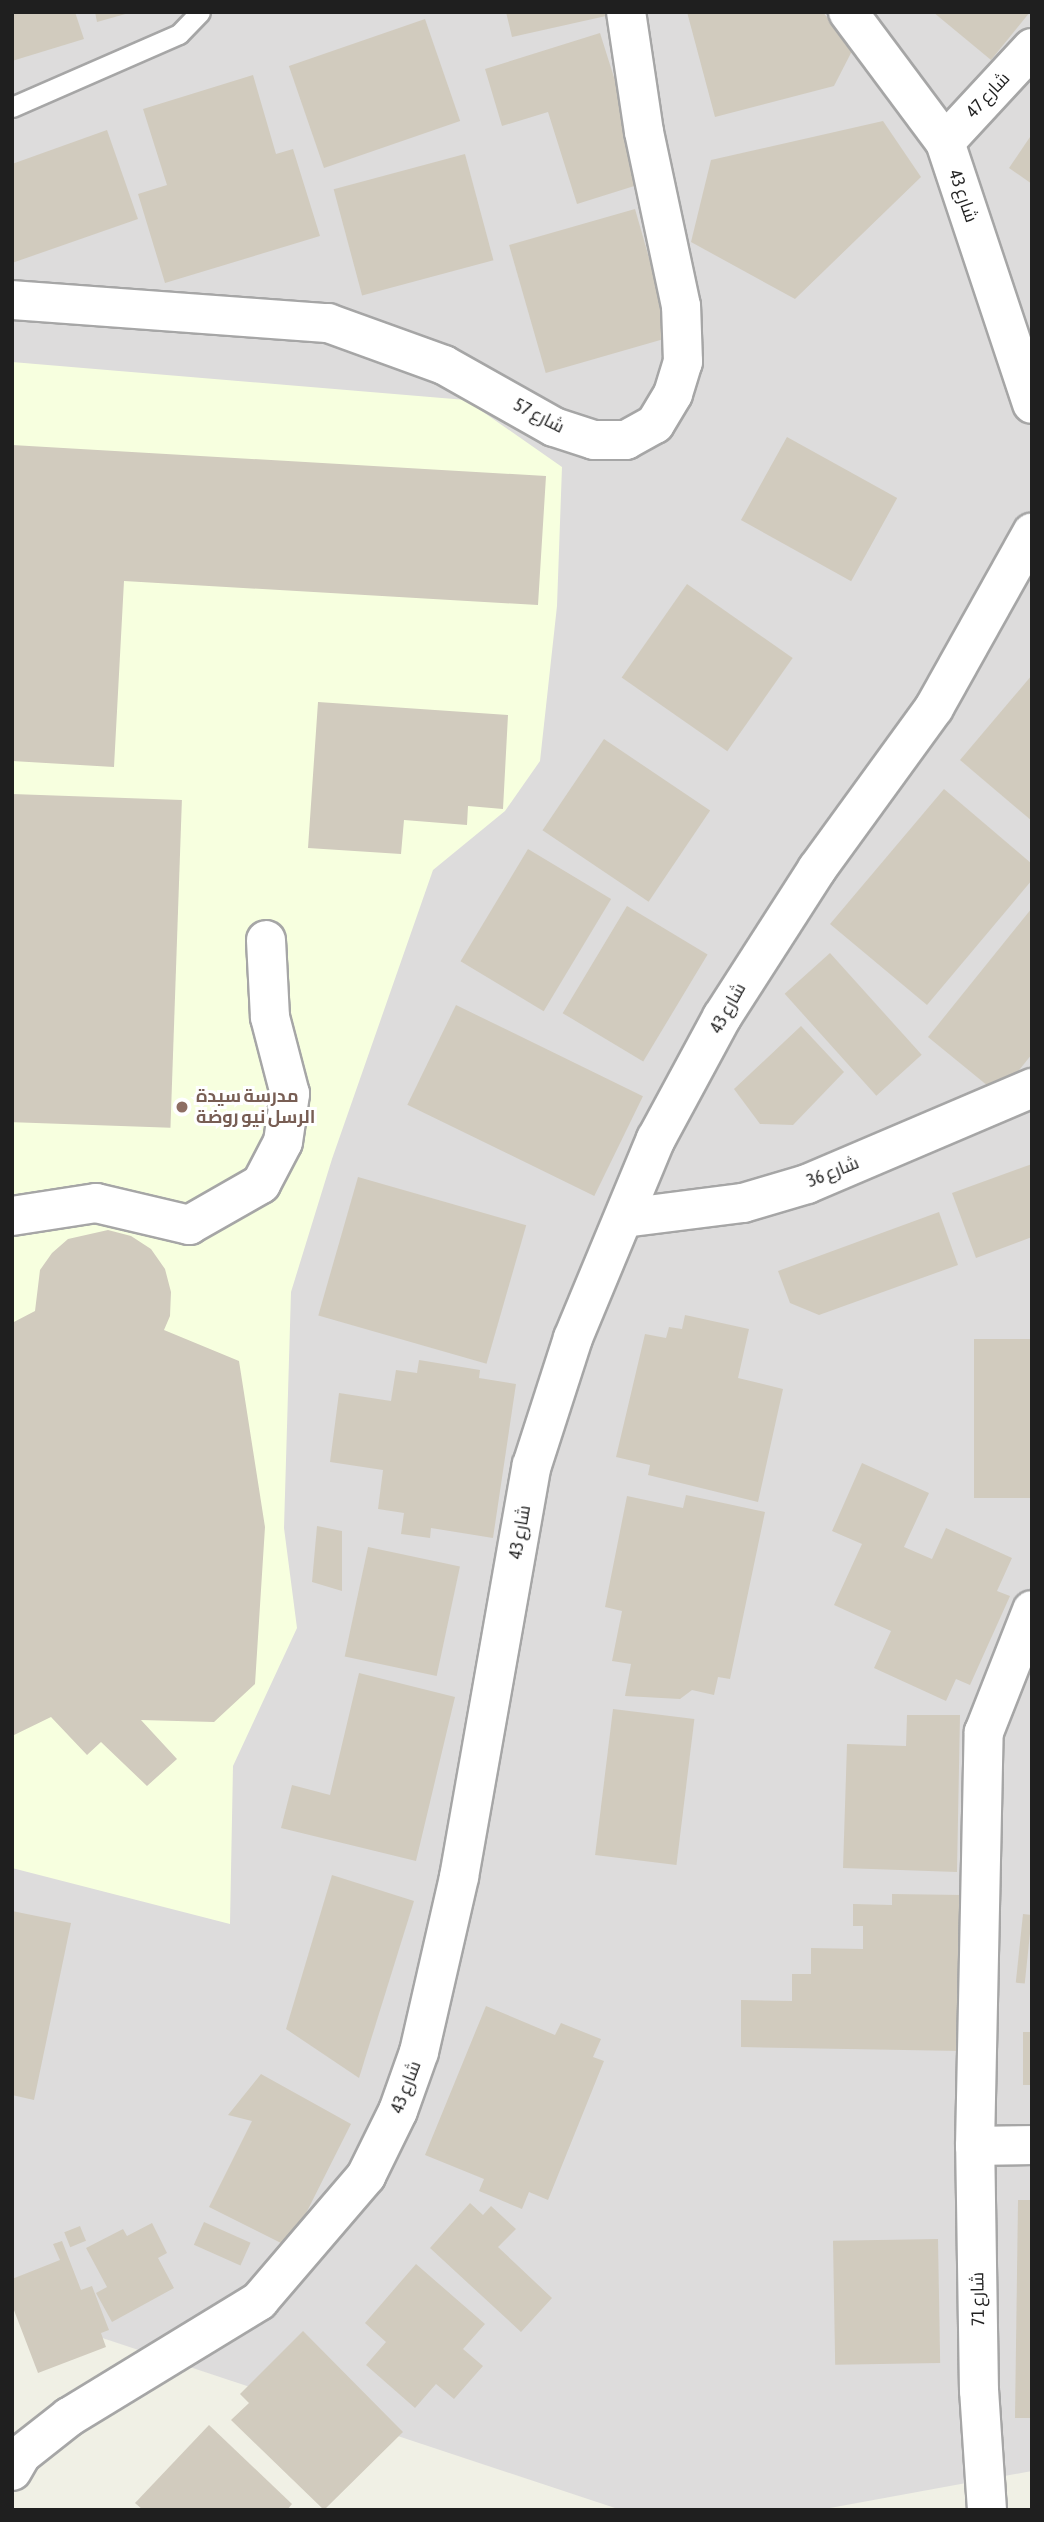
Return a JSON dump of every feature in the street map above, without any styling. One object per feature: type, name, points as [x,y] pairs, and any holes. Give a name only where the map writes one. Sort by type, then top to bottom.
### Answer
[{"type":"street","name":"شارع 57","points":[[12,300],[328,323],[444,365],[554,427],[594,440],[626,440],[655,424],[673,394],[683,362],[681,306],[644,132],[626,12]]},
{"type":"street","name":"شارع 43","points":[[848,12],[945,142],[1032,404]]},
{"type":"street","name":"شارع 47","points":[[945,142],[1032,48]]},
{"type":"street","name":"شارع 43","points":[[12,2471],[22,2454],[69,2417],[259,2301],[366,2176],[393,2122],[419,2052],[443,1952],[532,1465],[573,1338],[656,1139],[758,954],[934,708],[1021,560],[1032,533]]},
{"type":"street","points":[[12,1216],[96,1203],[190,1225],[261,1184],[283,1142],[290,1094],[270,1017],[266,940]]},
{"type":"street","name":"شارع 36","points":[[624,1218],[743,1203],[807,1184],[1032,1088]]},
{"type":"street","name":"شارع 71","points":[[987,2510],[979,2390],[975,2146],[984,1732],[1032,1611]]},
{"type":"street","points":[[975,2146],[1032,2145]]},
{"type":"lane","points":[[12,107],[179,34],[201,12]]},
{"type":"shaded area","points":[[12,12],[1032,12],[1032,2471],[819,2510],[621,2510],[12,2308]]},
{"type":"shaded area","name":"مدرسة سيدة الرسل نيو روضة","points":[[12,362],[466,400],[562,467],[557,606],[540,761],[505,811],[433,870],[332,1159],[291,1292],[284,1528],[297,1628],[233,1766],[230,1924],[12,1868]]},
{"type":"building","points":[[12,12],[75,12],[84,39],[12,61]]},
{"type":"building","points":[[95,12],[128,12],[129,13],[97,22]]},
{"type":"building","points":[[506,12],[614,12],[615,14],[512,37]]},
{"type":"building","points":[[687,12],[823,12],[852,51],[834,86],[715,117]]},
{"type":"building","points":[[933,12],[1030,12],[991,60]]},
{"type":"building","points":[[425,19],[460,121],[324,168],[289,66]]},
{"type":"building","points":[[600,33],[647,182],[577,204],[548,112],[502,126],[485,69]]},
{"type":"building","points":[[253,75],[276,154],[293,149],[320,236],[165,283],[138,194],[167,185],[143,109]]},
{"type":"building","points":[[883,121],[921,177],[795,299],[691,242],[711,160]]},
{"type":"building","points":[[107,130],[138,219],[12,263],[12,164]]},
{"type":"building","points":[[1032,134],[1032,184],[1009,168]]},
{"type":"building","points":[[465,154],[493,260],[362,295],[334,189]]},
{"type":"building","points":[[635,209],[672,337],[546,373],[509,245]]},
{"type":"building","points":[[787,437],[897,498],[851,581],[741,520]]},
{"type":"building","points":[[12,445],[546,476],[538,605],[124,581],[114,767],[12,761]]},
{"type":"building","points":[[687,584],[793,658],[727,751],[622,677]]},
{"type":"building","points":[[1032,675],[1032,821],[960,760]]},
{"type":"building","points":[[318,702],[508,715],[503,809],[468,806],[467,825],[404,820],[401,854],[308,848]]},
{"type":"building","points":[[604,739],[710,811],[649,902],[542,830]]},
{"type":"building","points":[[944,789],[1032,864],[1032,880],[927,1005],[830,924]]},
{"type":"building","points":[[12,794],[182,800],[170,1128],[12,1122]]},
{"type":"building","points":[[528,849],[611,899],[544,1011],[461,961]]},
{"type":"building","points":[[627,906],[708,954],[643,1062],[563,1013]]},
{"type":"building","points":[[1032,908],[1032,1054],[999,1095],[928,1037]]},
{"type":"building","points":[[830,953],[922,1055],[876,1096],[785,994]]},
{"type":"building","points":[[456,1005],[643,1096],[594,1196],[407,1105]]},
{"type":"building","points":[[801,1026],[844,1072],[793,1125],[760,1124],[734,1089]]},
{"type":"building","points":[[1032,1164],[1032,1237],[976,1258],[952,1193]]},
{"type":"building","points":[[358,1177],[526,1225],[487,1364],[318,1315]]},
{"type":"building","points":[[939,1212],[958,1265],[819,1315],[790,1303],[778,1271]]},
{"type":"building","points":[[108,1230],[131,1236],[151,1249],[165,1269],[171,1292],[170,1316],[164,1330],[239,1361],[265,1527],[255,1684],[214,1722],[141,1720],[177,1759],[147,1786],[101,1742],[87,1755],[51,1717],[12,1736],[12,1323],[35,1311],[40,1270],[52,1253],[68,1239]]},
{"type":"building","points":[[685,1315],[749,1329],[738,1378],[783,1389],[758,1502],[648,1475],[650,1465],[616,1457],[645,1334],[666,1338],[669,1327],[682,1329]]},
{"type":"building","points":[[974,1339],[1032,1339],[1032,1498],[974,1498]]},
{"type":"building","points":[[419,1360],[480,1370],[479,1378],[516,1384],[493,1538],[431,1528],[430,1538],[401,1534],[404,1513],[378,1509],[383,1470],[330,1462],[339,1393],[391,1401],[396,1370],[417,1373]]},
{"type":"building","points":[[862,1463],[929,1493],[904,1547],[932,1559],[946,1528],[1012,1558],[997,1591],[1010,1596],[970,1685],[956,1679],[946,1701],[874,1668],[891,1631],[834,1605],[862,1544],[832,1531]]},
{"type":"building","points":[[686,1495],[765,1512],[730,1679],[718,1677],[714,1695],[692,1690],[680,1699],[625,1696],[631,1664],[612,1661],[622,1611],[605,1607],[627,1496],[683,1508]]},
{"type":"building","points":[[317,1526],[342,1531],[342,1591],[312,1582]]},
{"type":"building","points":[[368,1547],[460,1567],[437,1676],[345,1657]]},
{"type":"building","points":[[359,1673],[455,1697],[416,1861],[281,1828],[292,1785],[330,1795]]},
{"type":"building","points":[[613,1709],[694,1719],[676,1865],[595,1855]]},
{"type":"building","points":[[907,1715],[960,1715],[957,1872],[843,1868],[847,1744],[906,1746]]},
{"type":"building","points":[[332,1875],[414,1901],[359,2078],[286,2029]]},
{"type":"building","points":[[892,1894],[963,1895],[961,2051],[741,2047],[741,2000],[792,2001],[792,1974],[811,1974],[811,1948],[863,1949],[863,1926],[853,1926],[853,1904],[892,1905]]},
{"type":"building","points":[[12,1911],[71,1923],[34,2100],[12,2095]]},
{"type":"building","points":[[1023,1914],[1032,1915],[1025,1984],[1016,1983]]},
{"type":"building","points":[[486,2006],[555,2035],[561,2023],[601,2039],[593,2057],[604,2061],[548,2200],[529,2192],[522,2209],[479,2191],[484,2179],[425,2155]]},
{"type":"building","points":[[1023,2032],[1032,2032],[1032,2085],[1023,2085]]},
{"type":"building","points":[[261,2074],[351,2124],[289,2247],[209,2207],[252,2121],[228,2115]]},
{"type":"building","points":[[1018,2200],[1032,2200],[1032,2418],[1015,2418]]},
{"type":"building","points":[[470,2203],[483,2215],[491,2206],[516,2229],[498,2247],[552,2298],[521,2332],[430,2248]]},
{"type":"building","points":[[204,2222],[251,2243],[240,2266],[194,2245]]},
{"type":"building","points":[[152,2223],[167,2253],[158,2258],[174,2288],[112,2322],[96,2293],[107,2287],[86,2248],[123,2229],[127,2236]]},
{"type":"building","points":[[80,2226],[86,2241],[70,2247],[64,2232]]},
{"type":"building","points":[[938,2239],[940,2363],[835,2365],[833,2241]]},
{"type":"building","points":[[62,2241],[81,2290],[92,2286],[109,2330],[101,2333],[106,2347],[38,2373],[12,2305],[12,2279],[60,2260],[53,2244]]},
{"type":"building","points":[[416,2264],[485,2324],[463,2349],[483,2366],[454,2399],[436,2384],[415,2408],[366,2365],[386,2342],[365,2323]]},
{"type":"building","points":[[303,2331],[403,2432],[324,2510],[231,2420],[249,2403],[240,2394]]},
{"type":"building","points":[[209,2425],[292,2504],[287,2510],[143,2510],[135,2503]]},
{"type":"place","name":"مدرسة سيدة الرسل نيو روضة","points":[[182,1107]]}]
